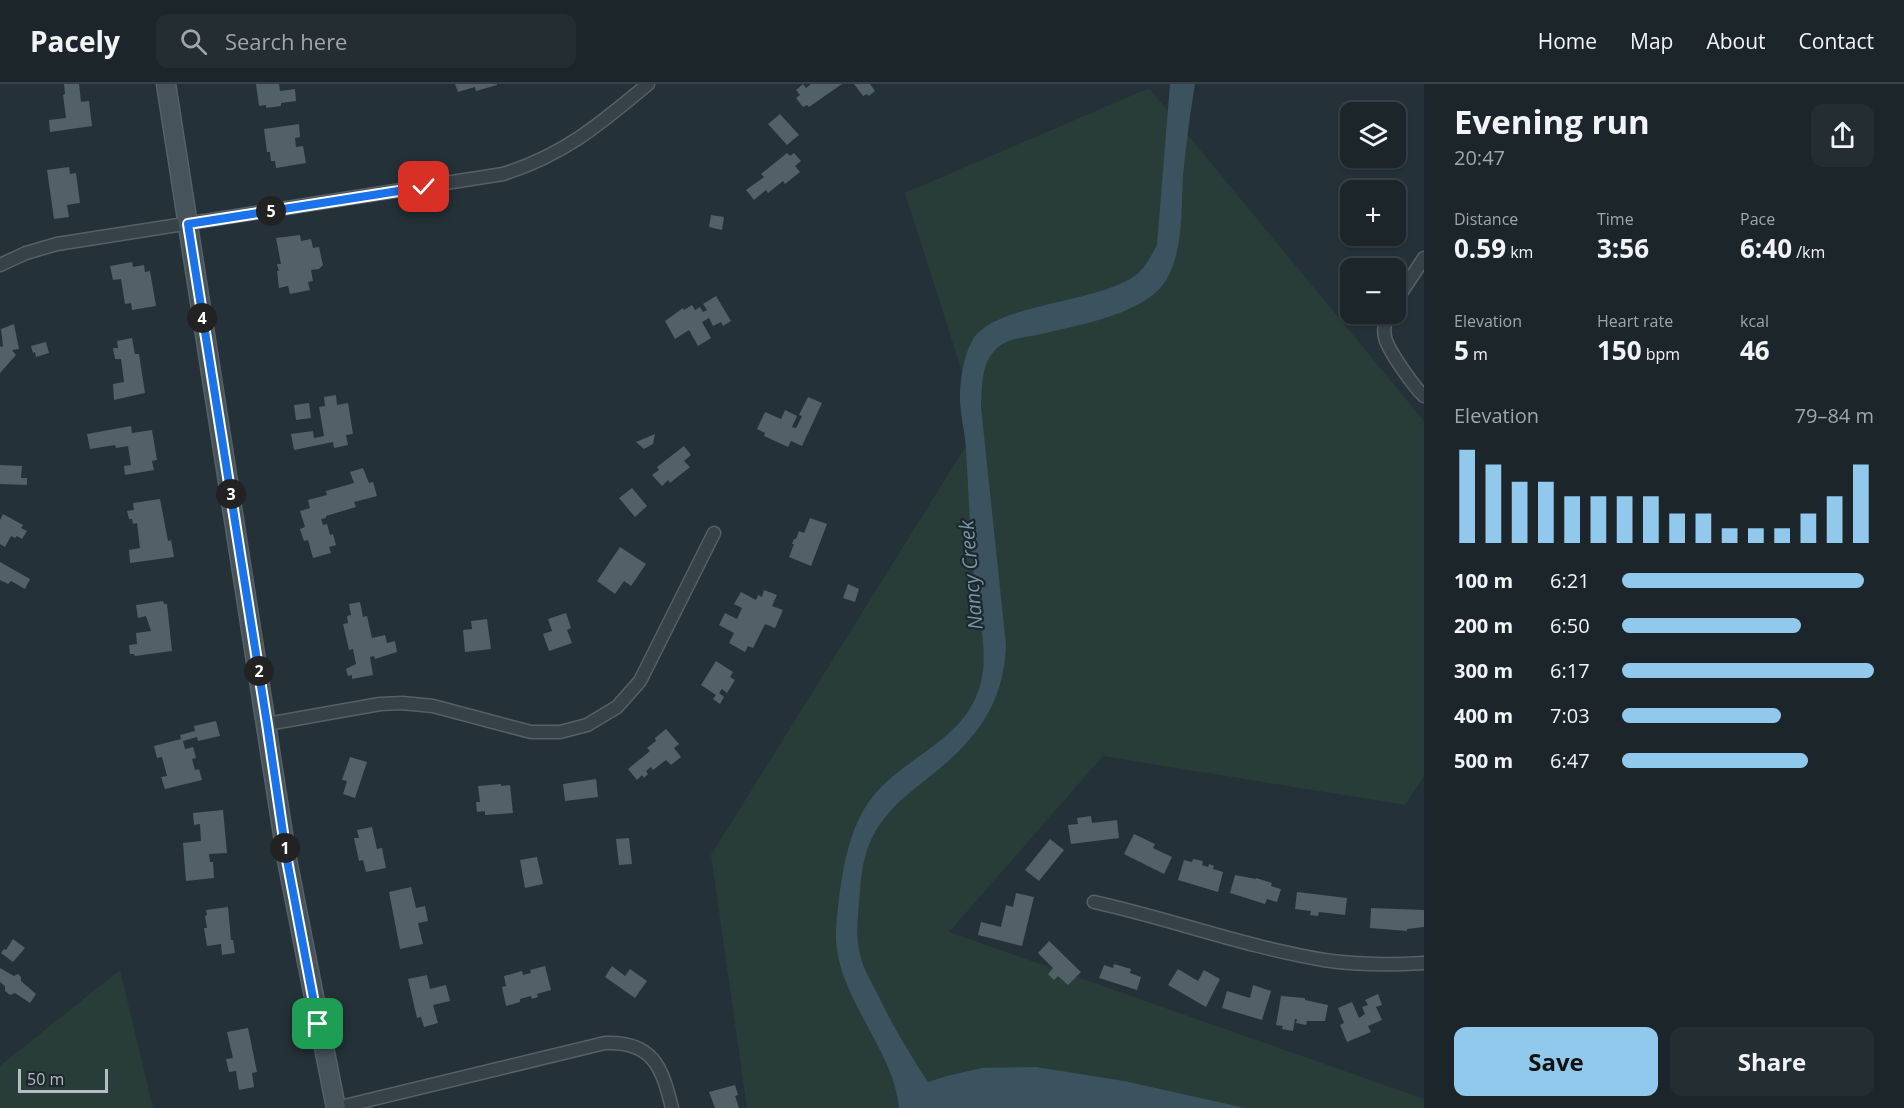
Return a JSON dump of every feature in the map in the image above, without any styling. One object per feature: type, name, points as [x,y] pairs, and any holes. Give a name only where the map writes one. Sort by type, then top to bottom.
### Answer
[{"type":"street","points":[[166,84],[287,860],[336,1108],[605,1043],[621,1043],[636,1047],[654,1060],[665,1078],[672,1108]]},
{"type":"street","points":[[0,265],[26,253],[57,244],[503,174],[552,156],[601,124],[648,84]]},
{"type":"street","points":[[1406,285],[1424,258]]},
{"type":"street","points":[[1385,324],[1384,328],[1389,348],[1416,389],[1424,396]]},
{"type":"street","points":[[267,724],[380,704],[402,703],[433,706],[531,732],[560,732],[587,725],[617,707],[640,681],[714,533]]},
{"type":"street","points":[[1094,902],[1325,960],[1359,964],[1424,963]]},
{"type":"green space","points":[[1149,88],[1340,319],[1340,324],[1344,324],[1424,421],[1424,776],[1405,805],[1103,756],[949,932],[1424,1099],[1424,1108],[747,1108],[711,855],[979,425],[905,193]]},
{"type":"green space","points":[[120,970],[153,1108],[0,1108],[0,1066]]},
{"type":"water","points":[[1170,84],[1195,84],[1184,163],[1179,244],[1165,282],[1155,293],[1125,311],[1088,323],[1006,342],[988,359],[983,379],[981,407],[1006,645],[1000,683],[995,699],[978,729],[954,756],[890,811],[876,831],[867,852],[861,876],[858,942],[868,976],[907,1049],[928,1082],[982,1068],[1036,1067],[1124,1081],[1245,1108],[899,1108],[895,1086],[887,1064],[853,999],[844,976],[838,954],[837,915],[844,864],[860,816],[882,786],[952,731],[966,715],[977,695],[983,671],[983,640],[973,570],[966,450],[960,399],[965,359],[972,341],[983,328],[1022,311],[1119,285],[1136,275],[1145,265],[1157,245]]},
{"type":"building","points":[[64,84],[79,84],[81,102],[89,101],[92,126],[50,132],[49,120],[66,118]]},
{"type":"building","points":[[256,84],[279,84],[280,91],[295,89],[296,101],[281,103],[281,106],[266,108],[266,105],[259,106]]},
{"type":"building","points":[[455,84],[497,85],[476,91],[475,87],[458,92]]},
{"type":"building","points":[[803,84],[806,88],[811,84],[842,84],[809,107],[807,105],[803,107],[796,98],[800,95],[796,90]]},
{"type":"building","points":[[854,84],[870,84],[875,91],[869,96],[867,94],[863,96]]},
{"type":"building","points":[[780,114],[799,135],[787,145],[768,124]]},
{"type":"building","points":[[299,124],[300,137],[295,138],[296,147],[303,146],[306,163],[276,168],[275,161],[271,161],[270,152],[267,152],[264,129]]},
{"type":"building","points":[[787,153],[790,156],[794,153],[801,161],[795,166],[800,172],[785,184],[783,181],[768,193],[766,190],[754,200],[746,190],[764,177],[761,174]]},
{"type":"building","points":[[69,167],[70,174],[76,173],[80,203],[67,205],[69,217],[54,219],[47,170]]},
{"type":"building","points":[[711,215],[724,217],[722,230],[709,227]]},
{"type":"building","points":[[300,235],[301,241],[311,239],[313,248],[319,247],[323,265],[319,269],[311,270],[313,281],[308,282],[310,290],[290,294],[288,286],[279,288],[277,264],[281,264],[276,238]]},
{"type":"building","points":[[132,262],[133,267],[144,265],[145,272],[150,271],[156,306],[132,310],[131,303],[125,304],[121,279],[113,280],[110,266]]},
{"type":"building","points":[[716,296],[731,321],[723,326],[721,322],[713,326],[709,318],[702,322],[711,338],[698,346],[689,330],[675,339],[665,321],[683,308],[684,310],[692,305],[695,310],[700,307],[703,312],[707,310],[703,304]]},
{"type":"building","points":[[14,324],[19,349],[12,350],[16,355],[0,373],[0,346],[3,346],[1,329]]},
{"type":"building","points":[[132,338],[135,354],[139,354],[145,393],[114,400],[113,384],[124,382],[121,359],[115,359],[113,348],[118,348],[117,341]]},
{"type":"building","points":[[46,342],[49,353],[36,357],[31,346]]},
{"type":"building","points":[[336,395],[337,405],[348,403],[353,434],[346,435],[348,445],[334,448],[333,442],[294,450],[291,434],[313,431],[314,438],[324,436],[319,407],[325,406],[324,397]]},
{"type":"building","points":[[808,397],[822,403],[802,446],[791,441],[788,447],[764,436],[765,433],[757,429],[765,412],[781,419],[785,410],[797,416],[792,427],[796,428],[802,416],[799,415]]},
{"type":"building","points":[[309,403],[311,418],[296,420],[294,405]]},
{"type":"building","points":[[131,426],[132,433],[152,430],[157,460],[152,461],[154,470],[125,475],[124,466],[131,465],[128,446],[116,448],[115,445],[90,449],[87,434]]},
{"type":"building","points":[[655,434],[653,444],[644,449],[636,442]]},
{"type":"building","points":[[684,446],[691,455],[684,461],[690,467],[670,483],[668,480],[662,486],[652,475],[659,470],[657,467]]},
{"type":"building","points":[[0,465],[22,466],[21,478],[27,478],[27,485],[0,484]]},
{"type":"building","points":[[363,468],[369,483],[373,482],[377,496],[354,502],[356,507],[321,519],[323,525],[327,524],[330,535],[333,534],[336,545],[329,547],[331,553],[313,558],[308,540],[304,541],[300,529],[305,527],[300,511],[310,508],[308,500],[327,495],[326,491],[354,483],[350,472]]},
{"type":"building","points":[[632,488],[647,506],[635,517],[619,498]]},
{"type":"building","points":[[160,499],[168,541],[171,540],[174,557],[130,563],[129,550],[140,548],[137,523],[133,524],[127,511],[134,510],[133,503]]},
{"type":"building","points":[[3,514],[23,525],[21,528],[27,531],[22,539],[11,536],[5,547],[0,544],[0,520]]},
{"type":"building","points":[[810,518],[827,524],[811,566],[789,557],[794,539],[799,531],[804,533]]},
{"type":"building","points":[[620,547],[646,564],[631,586],[624,581],[615,594],[597,581]]},
{"type":"building","points":[[0,562],[30,579],[25,589],[11,581],[8,584],[0,580]]},
{"type":"building","points":[[848,584],[859,589],[855,602],[843,598]]},
{"type":"building","points":[[764,590],[777,595],[772,606],[783,610],[775,628],[765,624],[753,648],[748,646],[745,652],[729,643],[734,633],[719,625],[725,613],[737,619],[742,608],[734,604],[741,592],[756,600],[758,595],[762,597]]},
{"type":"building","points":[[163,601],[167,604],[172,651],[135,656],[130,654],[129,645],[137,644],[136,633],[151,631],[146,616],[138,618],[136,605]]},
{"type":"building","points":[[360,602],[363,617],[367,616],[372,638],[385,635],[387,643],[395,641],[397,652],[375,659],[374,656],[370,657],[373,675],[352,679],[352,675],[348,676],[346,669],[356,664],[353,649],[349,650],[343,624],[348,623],[347,616],[351,615],[349,604]]},
{"type":"building","points":[[566,613],[571,628],[567,630],[572,643],[549,651],[543,634],[552,631],[548,619]]},
{"type":"building","points":[[487,619],[491,649],[465,652],[463,630],[472,629],[471,621]]},
{"type":"building","points":[[716,661],[733,672],[730,677],[735,680],[727,693],[722,689],[719,693],[724,697],[720,704],[713,699],[716,695],[701,685]]},
{"type":"building","points":[[216,721],[220,736],[198,741],[197,737],[183,741],[185,749],[193,747],[196,758],[192,759],[195,770],[199,769],[202,780],[165,789],[161,777],[167,776],[162,757],[157,758],[154,746],[181,739],[180,735],[195,731],[194,726]]},
{"type":"building","points":[[666,729],[679,744],[674,748],[681,757],[671,765],[666,760],[653,770],[651,767],[646,771],[648,774],[644,778],[642,775],[637,780],[628,769],[650,751],[647,748]]},
{"type":"building","points":[[350,757],[367,762],[355,798],[343,794],[347,781],[342,780]]},
{"type":"building","points":[[596,779],[598,797],[565,801],[563,784]]},
{"type":"building","points":[[501,784],[501,786],[510,785],[513,813],[485,815],[485,811],[477,812],[476,802],[480,802],[478,786]]},
{"type":"building","points":[[223,810],[227,853],[209,854],[210,862],[213,862],[214,878],[186,881],[183,843],[201,841],[200,824],[194,825],[193,813]]},
{"type":"building","points":[[1091,816],[1092,823],[1117,820],[1119,838],[1071,844],[1068,825],[1078,824],[1077,818]]},
{"type":"building","points":[[372,827],[377,849],[382,848],[386,868],[366,872],[363,860],[359,861],[354,838],[359,838],[357,830]]},
{"type":"building","points":[[1134,834],[1155,844],[1153,848],[1172,857],[1164,874],[1124,854]]},
{"type":"building","points":[[629,838],[632,864],[619,865],[616,839]]},
{"type":"building","points":[[1050,839],[1064,850],[1039,881],[1025,870]]},
{"type":"building","points":[[537,857],[543,884],[525,888],[520,860]]},
{"type":"building","points":[[1193,859],[1203,861],[1202,865],[1208,867],[1209,864],[1214,866],[1213,869],[1223,872],[1218,892],[1178,880],[1184,860],[1192,862]]},
{"type":"building","points":[[1235,875],[1272,883],[1271,886],[1281,889],[1277,902],[1267,899],[1265,904],[1230,893]]},
{"type":"building","points":[[411,887],[416,908],[425,906],[428,921],[418,923],[423,944],[400,949],[389,892]]},
{"type":"building","points":[[1297,892],[1347,898],[1345,915],[1319,912],[1318,916],[1310,915],[1311,911],[1295,909]]},
{"type":"building","points":[[1016,893],[1034,897],[1022,946],[978,935],[981,922],[1001,927],[1006,905],[1013,907]]},
{"type":"building","points":[[228,907],[231,940],[233,940],[235,953],[222,955],[221,944],[207,946],[205,916],[207,915],[206,910]]},
{"type":"building","points":[[1371,908],[1424,910],[1424,927],[1407,929],[1407,931],[1370,928]]},
{"type":"building","points":[[13,939],[25,948],[13,962],[1,953],[4,949],[6,950]]},
{"type":"building","points":[[1049,941],[1081,972],[1068,985],[1058,976],[1054,980],[1048,974],[1053,968],[1038,953]]},
{"type":"building","points":[[1114,964],[1131,969],[1130,973],[1141,977],[1137,990],[1099,978],[1104,965],[1113,968]]},
{"type":"building","points":[[545,966],[551,990],[537,994],[538,997],[520,999],[520,1002],[506,1006],[502,987],[506,986],[504,976],[522,971],[523,975],[531,973],[530,970]]},
{"type":"building","points":[[612,966],[625,976],[630,969],[647,981],[635,998],[605,977]]},
{"type":"building","points":[[0,968],[14,976],[18,974],[21,981],[36,994],[30,1003],[15,993],[10,995],[5,991],[5,986],[0,982]]},
{"type":"building","points":[[1178,969],[1198,981],[1204,970],[1220,979],[1206,1007],[1168,985]]},
{"type":"building","points":[[427,975],[430,989],[446,985],[450,1001],[433,1005],[438,1023],[424,1027],[421,1017],[417,1018],[408,979]]},
{"type":"building","points":[[1253,985],[1271,991],[1262,1020],[1222,1008],[1227,991],[1250,998]]},
{"type":"building","points":[[1378,994],[1382,1005],[1376,1007],[1382,1020],[1368,1026],[1371,1032],[1347,1042],[1340,1025],[1344,1023],[1338,1008],[1352,1002],[1359,1018],[1365,1014],[1362,1007],[1368,1005],[1365,1000]]},
{"type":"building","points":[[1281,996],[1305,998],[1305,1000],[1328,1005],[1325,1021],[1307,1021],[1306,1025],[1296,1023],[1297,1019],[1295,1019],[1293,1031],[1282,1029],[1283,1026],[1276,1025]]},
{"type":"building","points":[[248,1028],[257,1072],[252,1073],[254,1087],[239,1090],[236,1071],[229,1072],[226,1059],[233,1058],[227,1032]]},
{"type":"building","points":[[735,1085],[738,1095],[735,1096],[739,1108],[715,1108],[709,1092]]},
{"type":"route","points":[[318,1024],[287,860],[188,224],[424,187]]},
{"type":"water label","name":"Nancy Creek","points":[[971,575]]}]
